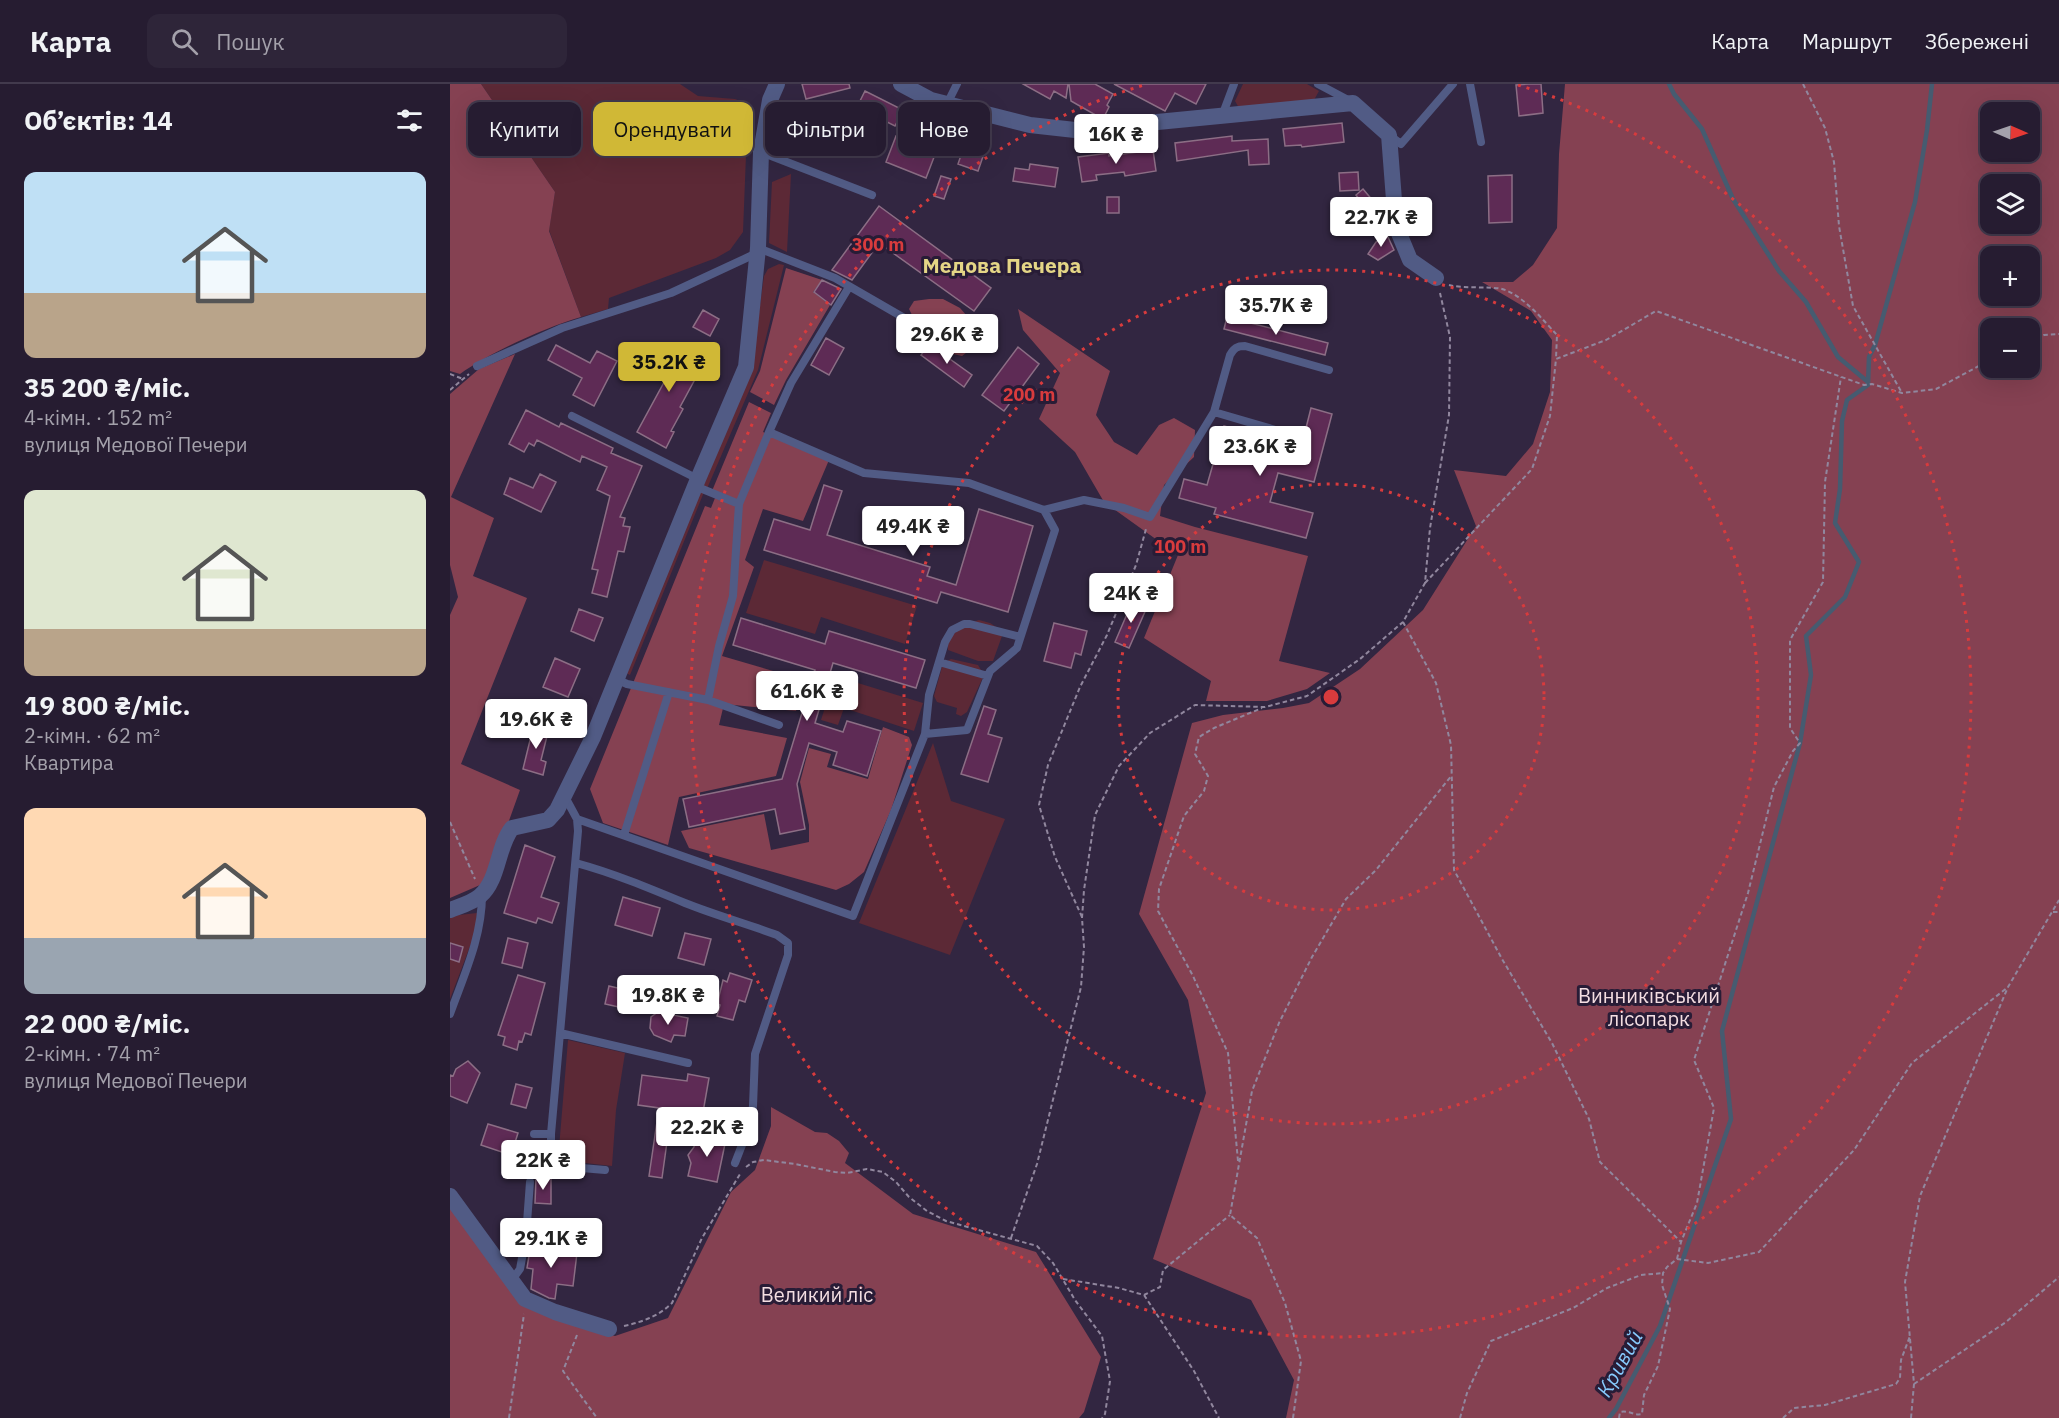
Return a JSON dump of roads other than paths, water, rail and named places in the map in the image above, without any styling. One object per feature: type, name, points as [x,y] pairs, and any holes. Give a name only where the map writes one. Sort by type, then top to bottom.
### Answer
[{"type":"street","points":[[450,910],[475,900],[484,892],[504,840],[512,828],[548,820],[553,816],[593,737],[696,482],[746,367],[758,250],[761,152],[770,100],[777,84]]},
{"type":"street","points":[[901,84],[939,102]]},
{"type":"street","points":[[990,115],[1030,125],[1075,130],[1353,103],[1389,135],[1396,226],[1410,260],[1436,278]]},
{"type":"street","points":[[450,1196],[525,1299],[609,1329]]},
{"type":"lane","points":[[948,102],[957,84]]},
{"type":"lane","points":[[1222,117],[1234,84]]},
{"type":"lane","points":[[1318,84],[1353,103]]},
{"type":"lane","points":[[1389,135],[1401,144],[1453,84]]},
{"type":"lane","points":[[1470,84],[1480,142]]},
{"type":"lane","points":[[761,152],[872,195]]},
{"type":"lane","points":[[477,366],[562,327],[671,293],[758,250],[835,278],[906,319]]},
{"type":"lane","points":[[708,700],[719,646],[733,596],[739,504],[791,383],[849,287]]},
{"type":"lane","points":[[769,432],[864,474],[969,483],[1044,510],[1084,500],[1124,508],[1150,517],[1214,412],[1233,349],[1245,346],[1329,369]]},
{"type":"lane","points":[[1214,412],[1289,434]]},
{"type":"lane","points":[[572,416],[739,504]]},
{"type":"lane","points":[[925,734],[968,730],[990,671],[1017,648],[1055,530],[1044,510]]},
{"type":"lane","points":[[577,819],[853,916],[925,734],[929,695],[948,636],[964,624],[977,625],[1020,637]]},
{"type":"lane","points":[[939,662],[988,676]]},
{"type":"lane","points":[[616,679],[627,684],[708,700],[779,725]]},
{"type":"lane","points":[[624,835],[669,692]]},
{"type":"lane","points":[[564,795],[577,819],[576,863],[551,1151],[556,1162],[570,1167],[605,1170]]},
{"type":"lane","points":[[576,863],[777,935],[788,943],[788,955],[755,1054],[753,1106],[735,1163]]},
{"type":"lane","points":[[450,1014],[477,937],[484,892]]},
{"type":"lane","points":[[560,1033],[688,1062]]},
{"type":"lane","points":[[534,1134],[551,1134]]},
{"type":"lane","points":[[512,1280],[520,1269],[526,1236],[530,1182]]},
{"type":"lane","points":[[526,1236],[530,1234],[572,1239]]},
{"type":"waterway","points":[[1669,84],[1674,94],[1702,129],[1733,199],[1779,271],[1806,302],[1838,357],[1868,382]]},
{"type":"waterway","name":"Кривий","points":[[1609,1418],[1660,1326],[1731,1119],[1722,1031],[1800,743],[1811,675],[1806,636],[1845,597],[1859,562],[1835,523],[1840,489],[1842,421],[1847,400],[1868,385],[1869,357],[1875,345],[1915,202],[1932,84]]},
{"type":"district","name":"Медова Печера","points":[[1002,266]]},
{"type":"park label","name":"Винниківський лісопарк","points":[[1649,1008]]},
{"type":"park label","name":"Великий ліс","points":[[817,1295]]}]
